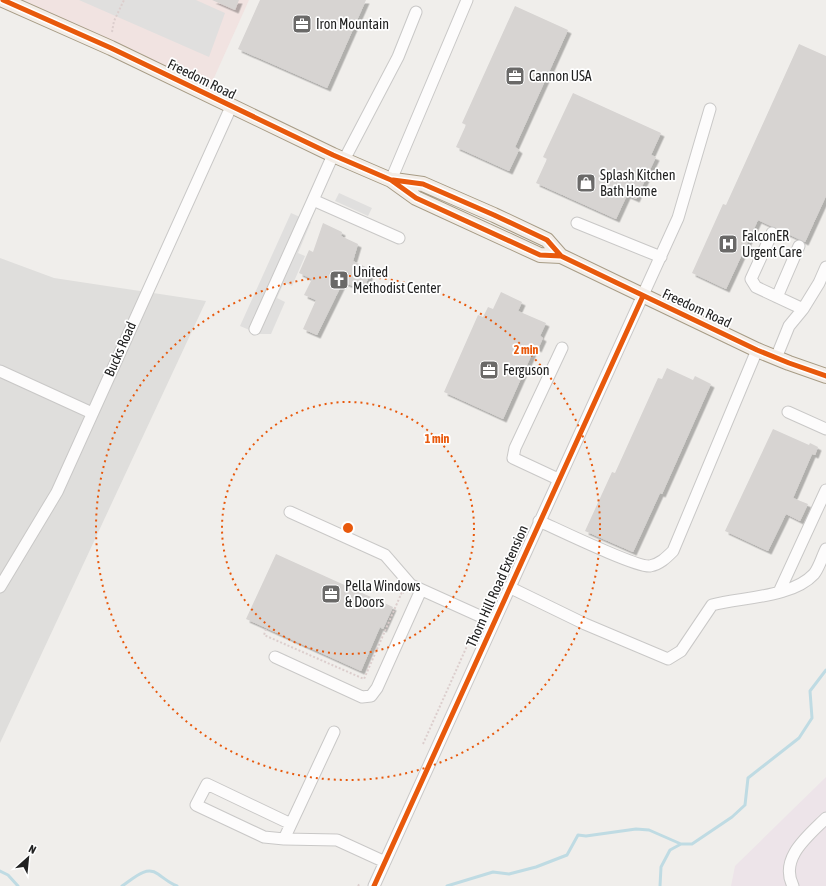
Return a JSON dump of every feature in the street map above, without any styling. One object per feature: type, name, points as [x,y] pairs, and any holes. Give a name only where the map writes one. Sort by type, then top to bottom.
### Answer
[{"type":"main road","name":"Freedom Road","points":[[3,0],[111,48],[231,107],[391,180],[423,184],[547,240],[561,256],[643,296],[757,350],[826,376]]},
{"type":"street","points":[[391,180],[467,0]]},
{"type":"street","points":[[255,329],[313,200],[398,57],[416,12]]},
{"type":"street","name":"Bucks Road","points":[[0,587],[57,492],[231,107]]},
{"type":"street","name":"Thorn Hill Road Extension","points":[[374,886],[678,218],[710,109]]},
{"type":"street","points":[[313,200],[399,238]]},
{"type":"street","points":[[577,223],[661,257]]},
{"type":"street","points":[[772,233],[751,279],[756,287],[803,309]]},
{"type":"street","points":[[777,297],[799,246]]},
{"type":"street","points":[[776,358],[789,326],[803,309],[819,283],[826,267]]},
{"type":"street","points":[[558,479],[513,458],[515,448],[562,348]]},
{"type":"street","points":[[539,521],[633,562],[649,566],[664,561],[673,551],[757,350]]},
{"type":"street","points":[[0,371],[92,413]]},
{"type":"street","points":[[788,412],[826,429]]},
{"type":"street","points":[[779,592],[826,490]]},
{"type":"street","points":[[290,512],[385,555],[419,595],[478,621],[493,622]]},
{"type":"street","points":[[509,588],[585,624],[668,659],[680,651],[712,605],[733,599],[763,597],[799,585],[814,574],[826,549]]},
{"type":"street","points":[[275,657],[362,697],[371,696],[377,688],[419,595]]},
{"type":"street","points":[[284,839],[334,732]]},
{"type":"street","points":[[291,824],[207,784],[196,805],[264,837],[337,840],[385,862]]},
{"type":"street","points":[[792,886],[788,876],[791,859],[798,846],[826,818]]},
{"type":"path","points":[[112,32],[114,21],[124,0]]},
{"type":"path","points":[[423,744],[504,566]]},
{"type":"path","points":[[266,629],[264,635],[364,679],[402,592],[419,595]]},
{"type":"path","points":[[469,623],[478,621]]},
{"type":"path","points":[[358,886],[360,882]]},
{"type":"shaded area","points":[[4,0],[249,0],[209,89]]},
{"type":"shaded area","points":[[79,0],[196,0],[225,13],[209,57]]},
{"type":"shaded area","points":[[339,193],[372,208],[368,216],[335,201]]},
{"type":"shaded area","points":[[291,213],[311,222],[298,253],[305,256],[292,286],[284,282],[277,298],[285,302],[271,334],[259,334],[240,326]]},
{"type":"shaded area","points":[[0,258],[54,278],[206,301],[0,743]]},
{"type":"shaded area","points":[[826,777],[826,886],[731,886],[735,866]]},
{"type":"building","points":[[212,0],[239,0],[235,10]]},
{"type":"building","name":"Iron Mountain","points":[[260,0],[366,0],[327,88],[238,49]]},
{"type":"building","name":"Cannon USA","points":[[515,6],[568,30],[515,147],[519,150],[509,171],[456,147],[466,125],[462,123]]},
{"type":"building","points":[[799,44],[826,56],[826,196],[805,242],[758,220],[726,289],[692,273],[723,204],[726,205]]},
{"type":"building","points":[[573,93],[661,133],[651,155],[656,157],[636,199],[627,195],[616,219],[536,183],[547,159],[543,157]]},
{"type":"building","name":"United Methodist Center","points":[[323,223],[342,232],[341,236],[358,244],[353,261],[372,270],[363,290],[343,282],[317,335],[303,329],[316,300],[304,295],[312,279],[299,273],[309,250],[313,252]]},
{"type":"building","name":"Ferguson","points":[[501,292],[522,302],[518,311],[546,323],[540,336],[543,338],[538,349],[535,347],[503,419],[444,392],[478,315],[483,317],[488,307],[493,309]]},
{"type":"building","points":[[667,368],[693,380],[695,376],[711,384],[662,494],[660,493],[633,552],[585,531],[612,472],[615,473],[658,378],[662,379]]},
{"type":"building","points":[[773,429],[809,445],[810,443],[818,447],[815,455],[812,454],[793,498],[808,504],[800,521],[786,514],[768,551],[725,531]]},
{"type":"building","points":[[276,554],[393,607],[383,629],[380,627],[361,671],[246,619]]},
{"type":"waterway","points":[[660,886],[661,867],[670,850],[681,844],[692,844],[732,817],[745,805],[748,778],[799,738],[812,718],[810,691],[826,670]]},
{"type":"waterway","points":[[447,886],[493,872],[509,874],[536,867],[567,855],[578,835],[586,836],[636,829],[649,830],[681,844]]},
{"type":"waterway","points":[[0,871],[8,875],[18,886]]},
{"type":"waterway","points":[[122,886],[140,874],[149,871],[158,874],[177,886]]},
{"type":"cycle path","points":[[3,0],[111,48],[333,155],[391,180],[416,198],[540,255],[561,256]]},
{"type":"cycle path","points":[[393,180],[423,184],[494,215],[547,240],[561,256],[757,350],[826,376]]},
{"type":"cycle path","points":[[374,886],[643,296]]},
{"type":"place","name":"Iron Mountain","points":[[302,24]]},
{"type":"place","name":"Cannon USA","points":[[515,76]]},
{"type":"place","name":"Splash Kitchen Bath Home","points":[[586,183]]},
{"type":"place","name":"FalconER Urgent Care","points":[[728,244]]},
{"type":"place","name":"United Methodist Center","points":[[339,280]]},
{"type":"place","name":"Ferguson","points":[[489,370]]},
{"type":"place","name":"Pella Windows & Doors","points":[[331,594]]}]
